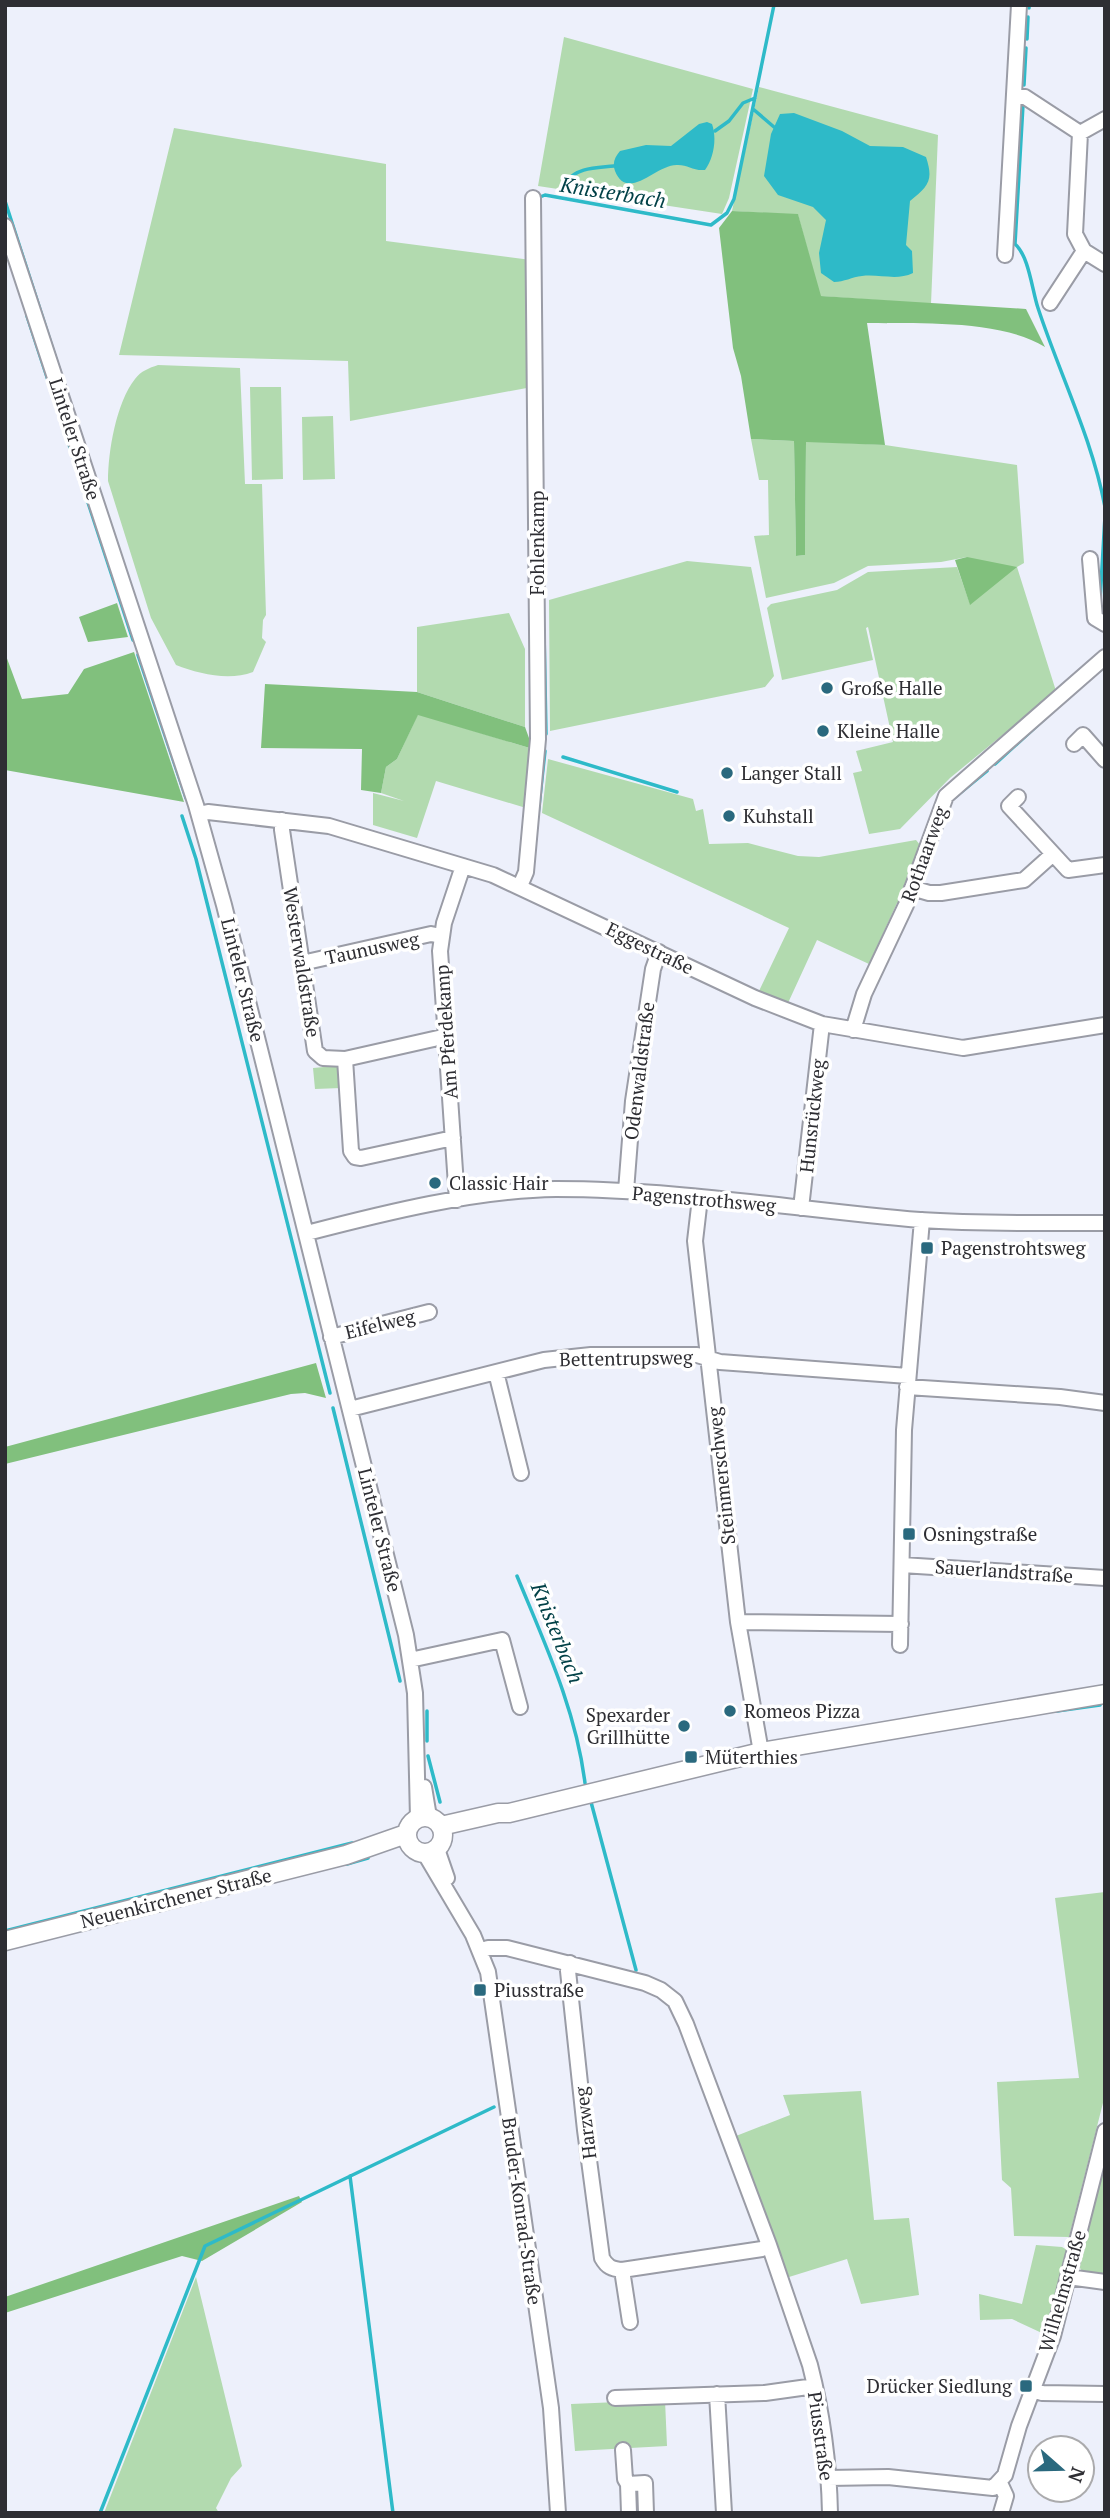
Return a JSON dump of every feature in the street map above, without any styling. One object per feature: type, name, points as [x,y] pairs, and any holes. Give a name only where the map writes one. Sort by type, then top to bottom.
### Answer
[{"type":"main road","name":"Neuenkirchener Straße","points":[[5,1941],[426,1835],[498,1813],[509,1814],[761,1752],[1105,1694]]},
{"type":"street","points":[[1005,255],[1019,5]]},
{"type":"street","points":[[1014,96],[1025,97],[1080,133]]},
{"type":"street","points":[[1080,133],[1105,119]]},
{"type":"street","points":[[1080,133],[1075,234],[1084,251],[1105,264]]},
{"type":"street","name":"Fohlenkamp","points":[[520,886],[526,872],[538,739],[533,198]]},
{"type":"street","name":"Linteler Straße","points":[[5,226],[199,814],[224,905],[307,1233],[410,1660],[415,1693],[415,1763],[426,1835]]},
{"type":"street","points":[[1050,303],[1084,251]]},
{"type":"street","points":[[1090,559],[1095,618],[1105,624]]},
{"type":"street","name":"Rothaarweg","points":[[853,1030],[864,994],[912,888],[946,796],[1105,657]]},
{"type":"street","points":[[1074,744],[1083,735],[1105,760]]},
{"type":"street","points":[[1018,797],[1009,806],[1068,870],[1105,865]]},
{"type":"street","name":"Eggestraße","points":[[199,814],[208,812],[329,826],[463,866],[520,886],[755,998],[822,1024],[963,1048],[1105,1025]]},
{"type":"street","name":"Westerwaldstraße","points":[[282,820],[316,1052],[323,1058],[345,1059]]},
{"type":"street","points":[[912,888],[929,894],[1024,880],[1053,854]]},
{"type":"street","name":"Am Pferdekamp","points":[[457,1200],[440,951],[441,936],[463,866]]},
{"type":"street","name":"Taunusweg","points":[[302,963],[431,934],[441,936]]},
{"type":"street","name":"Odenwaldstraße","points":[[625,1191],[633,1101],[653,969],[659,953]]},
{"type":"street","name":"Hunsrückweg","points":[[801,1208],[822,1024]]},
{"type":"street","points":[[447,1036],[345,1059],[351,1151],[355,1157],[361,1158],[453,1138]]},
{"type":"street","name":"Pagenstrothsweg","points":[[307,1233],[387,1212],[524,1191],[625,1191],[922,1220],[1105,1223]]},
{"type":"street","name":"Steinmerschweg","points":[[700,1198],[695,1241],[738,1622],[761,1752]]},
{"type":"street","points":[[900,1645],[904,1430],[922,1220]]},
{"type":"street","name":"Eifelweg","points":[[331,1337],[429,1312]]},
{"type":"street","name":"Bettentrupsweg","points":[[350,1409],[544,1360],[591,1355],[697,1355],[720,1362],[1105,1403]]},
{"type":"street","points":[[496,1372],[521,1473]]},
{"type":"street","name":"Sauerlandstraße","points":[[902,1565],[1105,1578]]},
{"type":"street","points":[[738,1622],[901,1623]]},
{"type":"street","points":[[410,1660],[502,1640],[520,1707]]},
{"type":"street","name":"Bruder-Konrad-Straße","points":[[426,1835],[461,1915],[481,1951],[491,1992],[551,2409],[558,2513]]},
{"type":"street","name":"Piusstraße","points":[[481,1951],[488,1948],[507,1948],[570,1963],[645,1983],[661,1990],[675,2001],[769,2245],[815,2386],[828,2478],[830,2513]]},
{"type":"street","name":"Harzweg","points":[[570,1963],[568,1971],[576,2049],[602,2258],[612,2269],[622,2270]]},
{"type":"street","name":"Wilhelmstraße","points":[[1000,2483],[1053,2336],[1105,2131]]},
{"type":"street","points":[[629,2322],[622,2270],[762,2249],[769,2245]]},
{"type":"street","points":[[1068,2277],[1105,2282]]},
{"type":"street","points":[[615,2399],[765,2393],[815,2386]]},
{"type":"street","points":[[1032,2390],[1042,2393],[1105,2394]]},
{"type":"street","points":[[717,2394],[724,2513]]},
{"type":"street","points":[[623,2450],[629,2513]]},
{"type":"street","points":[[828,2478],[888,2477],[993,2488],[1000,2483],[1006,2496],[1001,2513]]},
{"type":"street","points":[[628,2484],[645,2483],[646,2513]]},
{"type":"green space","points":[[564,37],[753,89],[729,198],[722,214],[538,186]]},
{"type":"green space","points":[[759,87],[938,135],[931,304],[820,296],[798,215],[732,211]]},
{"type":"green space","points":[[174,128],[386,164],[386,241],[531,260],[532,387],[350,421],[348,361],[119,355]]},
{"type":"green space","points":[[732,211],[798,214],[821,296],[1026,309],[1045,347],[1026,338],[983,327],[867,323],[885,445],[806,442],[805,555],[796,556],[794,441],[751,439],[741,376],[733,348],[719,228]]},
{"type":"green space","points":[[158,365],[240,368],[245,484],[262,484],[266,615],[262,638],[266,642],[253,672],[244,675],[214,675],[176,665],[151,618],[108,481],[118,414],[128,389],[137,376]]},
{"type":"green space","points":[[250,387],[281,387],[283,479],[252,480]]},
{"type":"green space","points":[[333,416],[335,479],[303,480],[302,417]]},
{"type":"green space","points":[[751,439],[794,441],[796,556],[805,555],[806,441],[885,445],[1017,465],[1024,563],[1017,567],[1056,691],[950,778],[900,829],[869,834],[853,773],[862,771],[856,751],[893,742],[868,627],[866,628],[873,660],[782,680],[767,608],[771,604],[837,590],[868,572],[957,567],[970,604],[967,557],[941,562],[868,566],[834,583],[766,598],[754,536],[769,535],[768,480],[759,480]]},
{"type":"green space","points":[[967,557],[1017,567],[970,605],[955,560]]},
{"type":"green space","points":[[687,561],[751,567],[774,676],[765,687],[550,731],[549,600]]},
{"type":"green space","points":[[117,603],[128,637],[88,642],[79,617]]},
{"type":"green space","points":[[509,613],[525,649],[525,727],[417,692],[417,627]]},
{"type":"green space","points":[[134,652],[184,802],[5,770],[5,653],[22,699],[68,694],[84,669]]},
{"type":"green space","points":[[265,684],[417,692],[525,727],[533,749],[418,715],[397,759],[386,767],[381,793],[361,790],[362,749],[261,748]]},
{"type":"green space","points":[[418,714],[533,749],[526,808],[436,781],[417,838],[373,825],[373,793],[404,801],[381,793],[386,767],[397,759]]},
{"type":"green space","points":[[548,759],[693,799],[696,811],[703,809],[709,844],[748,843],[798,856],[819,857],[916,840],[921,846],[901,901],[897,903],[869,964],[817,940],[788,1003],[759,991],[789,928],[542,813]]},
{"type":"green space","points":[[313,1068],[340,1068],[341,1088],[315,1089]]},
{"type":"green space","points":[[316,1363],[326,1398],[305,1393],[291,1394],[5,1464],[5,1447]]},
{"type":"green space","points":[[1105,1892],[1105,2095],[1069,2237],[1014,2236],[1011,2188],[1002,2180],[997,2082],[1079,2078],[1055,1898]]},
{"type":"green space","points":[[861,2091],[874,2220],[909,2218],[919,2295],[861,2304],[847,2259],[789,2277],[736,2136],[790,2115],[783,2095]]},
{"type":"green space","points":[[1102,2166],[1105,2167],[1105,2276],[1082,2273],[1079,2265]]},
{"type":"green space","points":[[299,2196],[302,2202],[202,2261],[182,2256],[5,2313],[5,2297]]},
{"type":"green space","points":[[1036,2245],[1062,2247],[1067,2250],[1044,2334],[1012,2319],[980,2320],[979,2294],[1022,2304]]},
{"type":"green space","points":[[196,2277],[242,2466],[231,2478],[216,2508],[219,2513],[104,2513]]},
{"type":"green space","points":[[665,2400],[667,2446],[575,2451],[571,2404]]},
{"type":"water","points":[[794,113],[842,131],[870,146],[903,147],[926,157],[928,182],[910,201],[906,245],[912,251],[913,273],[895,277],[862,276],[834,282],[821,273],[819,253],[826,220],[813,207],[778,195],[764,176],[771,134],[780,114]]},
{"type":"water","points":[[699,124],[712,124],[714,142],[711,160],[705,170],[682,165],[670,166],[635,183],[621,180],[615,171],[614,160],[620,151],[646,145],[671,146]]},
{"type":"waterway","name":"Knisterbach","points":[[539,200],[545,195],[711,225],[727,213],[734,199],[774,5]]},
{"type":"waterway","points":[[1027,39],[1028,17]]},
{"type":"waterway","points":[[1024,85],[1026,48]]},
{"type":"waterway","points":[[715,131],[729,121],[743,103],[755,98]]},
{"type":"waterway","points":[[1023,105],[1015,244],[1027,265],[1038,308],[1084,431],[1105,507]]},
{"type":"waterway","points":[[753,109],[774,127]]},
{"type":"waterway","points":[[566,182],[576,173],[614,166]]},
{"type":"waterway","points":[[5,201],[65,387]]},
{"type":"waterway","points":[[27,316],[133,640]]},
{"type":"waterway","points":[[1100,602],[1105,516]]},
{"type":"waterway","name":"Knisterbach","points":[[544,631],[546,734]]},
{"type":"waterway","points":[[138,655],[186,798]]},
{"type":"waterway","points":[[995,764],[1053,711]]},
{"type":"waterway","name":"Knisterbach","points":[[538,815],[545,751]]},
{"type":"waterway","points":[[563,757],[677,792]]},
{"type":"waterway","points":[[954,798],[987,771]]},
{"type":"waterway","points":[[182,816],[196,859],[330,1393]]},
{"type":"waterway","points":[[333,1408],[400,1681]]},
{"type":"waterway","name":"Knisterbach","points":[[517,1576],[567,1703],[585,1783]]},
{"type":"waterway","points":[[1057,1711],[1100,1705]]},
{"type":"waterway","points":[[427,1711],[427,1741]]},
{"type":"waterway","points":[[428,1756],[440,1802]]},
{"type":"waterway","name":"Knisterbach","points":[[591,1802],[636,1970]]},
{"type":"waterway","points":[[5,1931],[352,1843]]},
{"type":"waterway","points":[[347,1864],[368,1858]]},
{"type":"waterway","points":[[100,2513],[205,2246],[494,2107]]},
{"type":"waterway","points":[[350,2176],[393,2513]]},
{"type":"place","name":"Große Halle","points":[[827,688]]},
{"type":"place","name":"Kleine Halle","points":[[823,731]]},
{"type":"place","name":"Langer Stall","points":[[727,773]]},
{"type":"place","name":"Kuhstall","points":[[729,816]]},
{"type":"place","name":"Classic Hair","points":[[435,1183]]},
{"type":"place","name":"Pagenstrohtsweg","points":[[927,1248]]},
{"type":"place","name":"Osningstraße","points":[[909,1534]]},
{"type":"place","name":"Romeos Pizza","points":[[730,1711]]},
{"type":"place","name":"Spexarder Grillhütte","points":[[684,1726]]},
{"type":"place","name":"Müterthies","points":[[691,1757]]},
{"type":"place","name":"Piusstraße","points":[[480,1990]]},
{"type":"place","name":"Drücker Siedlung","points":[[1026,2386]]}]
